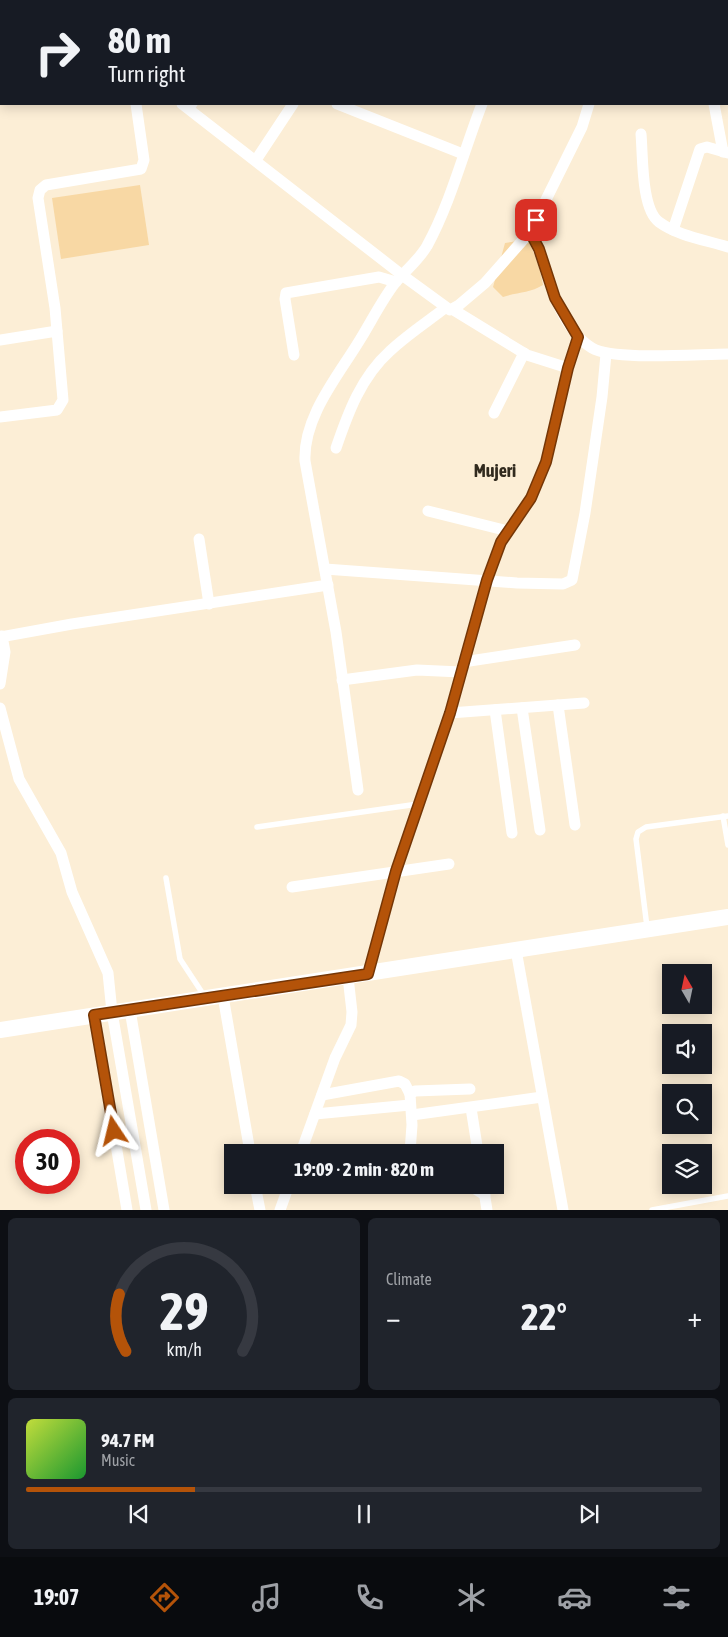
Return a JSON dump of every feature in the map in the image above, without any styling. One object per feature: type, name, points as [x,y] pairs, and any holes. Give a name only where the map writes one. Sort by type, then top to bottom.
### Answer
[{"type":"street","points":[[0,417],[60,408],[62,400],[57,331],[39,193],[46,185],[141,169],[144,160],[136,105]]},
{"type":"street","points":[[256,160],[292,105]]},
{"type":"street","points":[[340,105],[463,154]]},
{"type":"street","points":[[358,790],[326,569],[305,461],[305,443],[320,405],[399,279],[415,265],[428,244],[440,218],[482,105]]},
{"type":"street","points":[[336,448],[353,403],[374,368],[390,351],[485,283],[530,232],[582,128],[589,105]]},
{"type":"street","points":[[673,230],[700,149],[707,147],[725,152],[714,105]]},
{"type":"street","points":[[190,106],[399,279],[524,353],[568,368]]},
{"type":"street","points":[[641,134],[650,210],[659,222],[673,230],[728,247]]},
{"type":"street","points":[[530,232],[539,249],[555,298],[578,337],[594,349],[606,354],[727,353]]},
{"type":"street","points":[[294,355],[284,299],[286,293],[379,277],[399,279]]},
{"type":"street","points":[[0,340],[57,331]]},
{"type":"street","points":[[368,974],[396,871],[450,713],[487,580],[496,553],[508,531],[531,498],[546,462],[568,368],[578,337]]},
{"type":"street","points":[[494,414],[524,353]]},
{"type":"street","points":[[326,569],[563,584],[572,580],[586,503],[606,354]]},
{"type":"street","points":[[428,511],[508,531]]},
{"type":"street","points":[[199,539],[210,604]]},
{"type":"street","points":[[0,684],[5,652],[1,636],[328,585]]},
{"type":"street","points":[[342,680],[416,670],[462,667],[575,645]]},
{"type":"street","points":[[450,713],[584,703]]},
{"type":"street","points":[[558,705],[575,825]]},
{"type":"street","points":[[0,708],[19,779],[61,853],[72,892],[105,965],[146,1210]]},
{"type":"street","points":[[522,708],[540,830]]},
{"type":"street","points":[[494,710],[512,833]]},
{"type":"street","points":[[292,887],[449,864]]},
{"type":"street","points":[[0,1030],[728,917]]},
{"type":"street","points":[[516,950],[563,1210]]},
{"type":"street","points":[[304,1144],[339,1048],[351,1025],[352,1012],[348,977]]},
{"type":"street","points":[[223,996],[249,1144]]},
{"type":"street","points":[[130,1010],[164,1210]]},
{"type":"street","points":[[94,1015],[125,1209]]},
{"type":"street","points":[[322,1095],[399,1081],[405,1084],[411,1104]]},
{"type":"street","points":[[410,1144],[411,1104],[415,1092],[470,1089]]},
{"type":"street","points":[[315,1114],[411,1104],[471,1108],[542,1097]]},
{"type":"street","points":[[471,1108],[477,1144]]},
{"type":"street","points":[[257,1194],[260,1210]]},
{"type":"street","points":[[280,1210],[286,1194]]},
{"type":"street","points":[[485,1194],[487,1210]]},
{"type":"lane","points":[[257,827],[419,804]]},
{"type":"lane","points":[[647,930],[636,839],[638,832],[646,827],[726,816],[728,845]]},
{"type":"lane","points":[[166,878],[180,959],[206,999]]},
{"type":"lane","points":[[652,1210],[728,1196]]},
{"type":"shaded area","points":[[140,185],[149,245],[61,259],[52,198]]},
{"type":"shaded area","points":[[527,236],[537,255],[543,285],[529,291],[503,297],[493,287],[505,243],[517,241]]},
{"type":"district","name":"Mujeri","points":[[495,470]]},
{"type":"route","points":[[114,1131],[94,1015],[368,974],[396,871],[450,713],[487,580],[501,542],[531,498],[546,462],[568,368],[578,337],[555,298],[539,249],[530,232],[536,220]]}]
